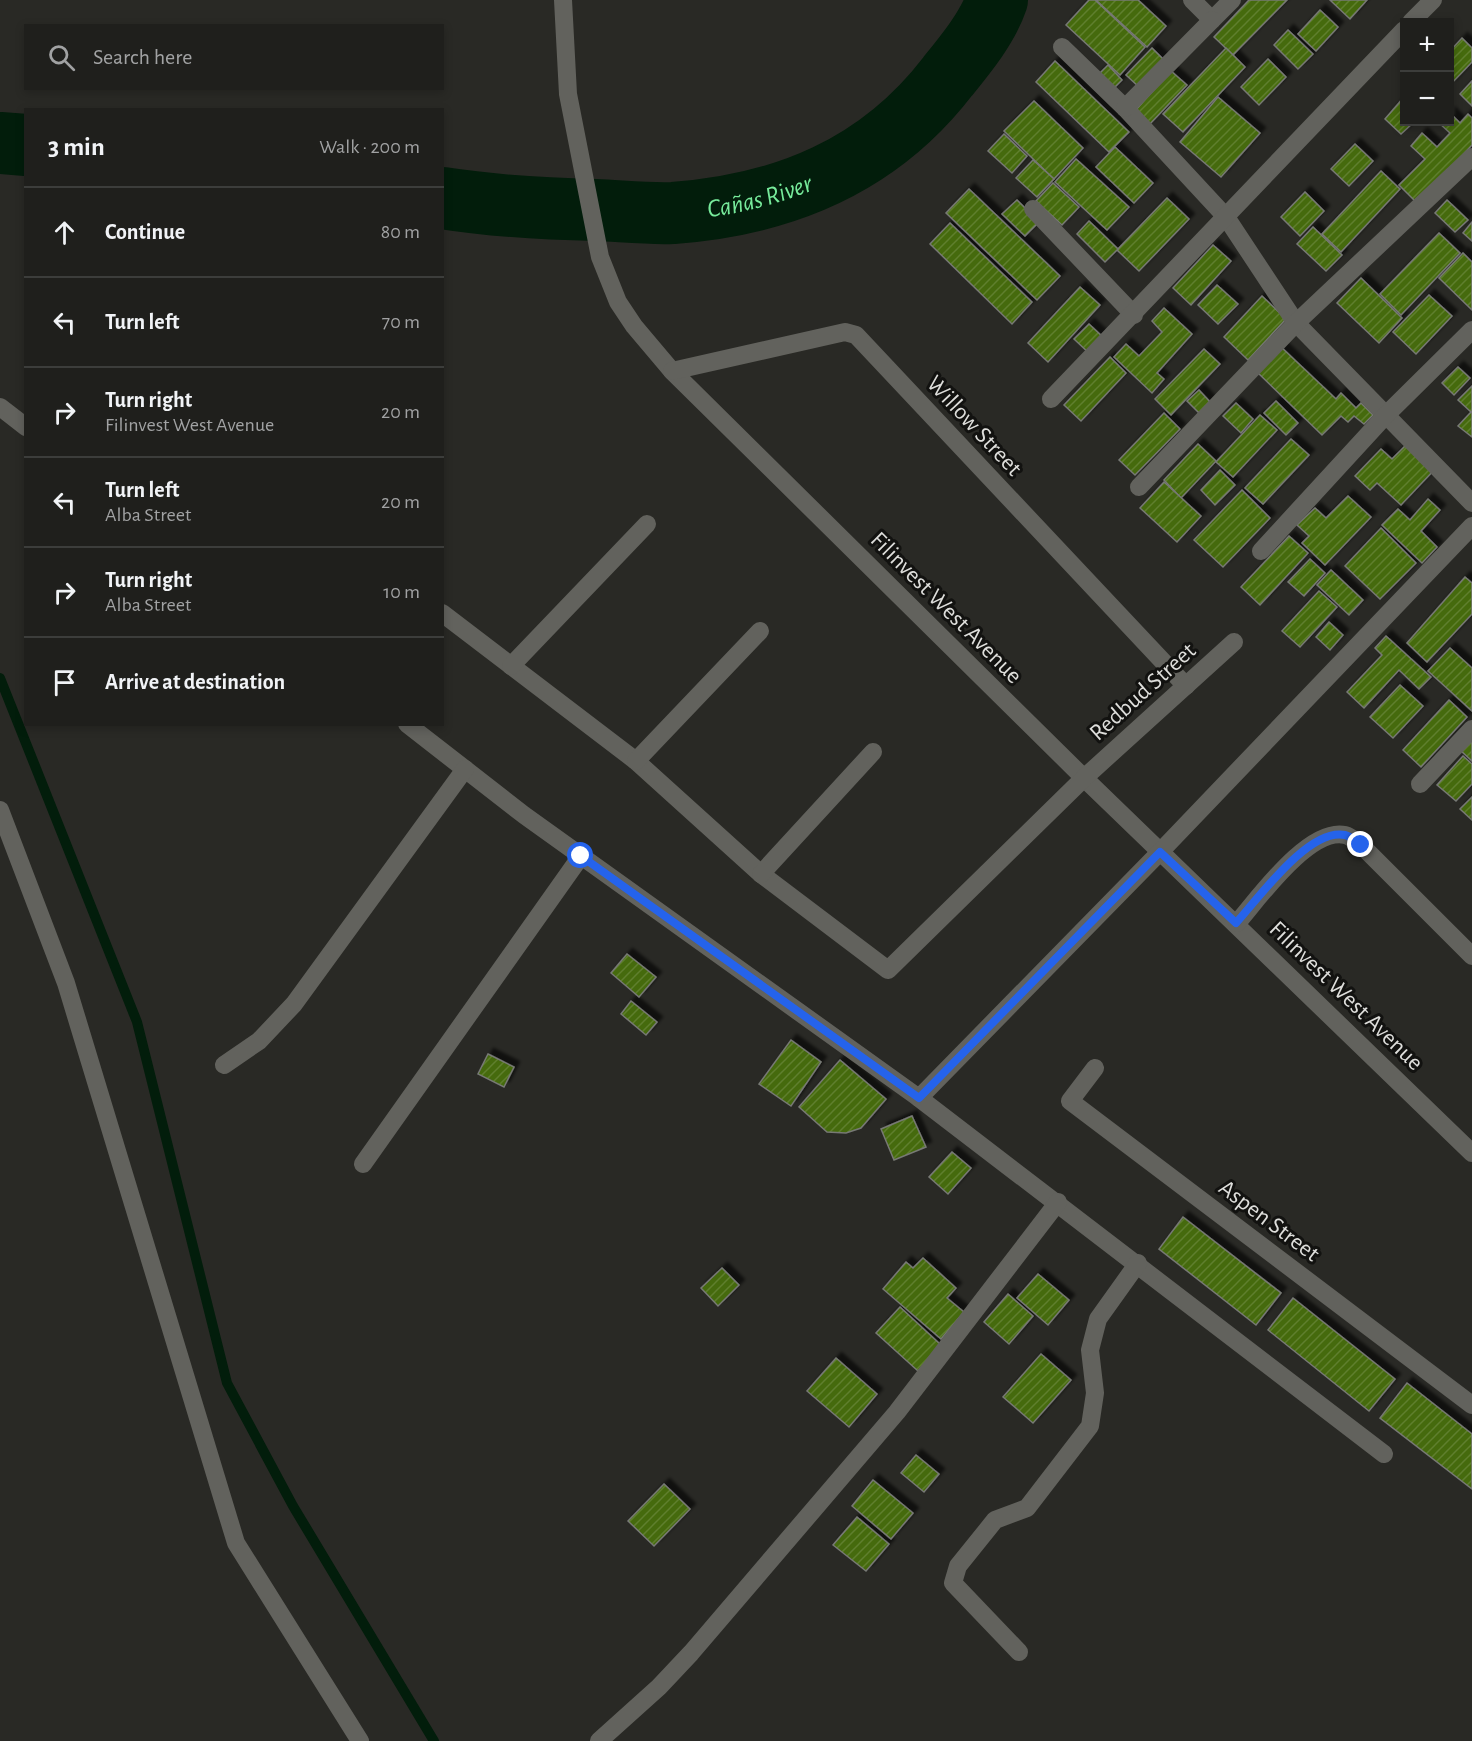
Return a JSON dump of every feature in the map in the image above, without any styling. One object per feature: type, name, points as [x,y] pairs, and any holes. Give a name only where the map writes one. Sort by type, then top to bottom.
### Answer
[{"type":"street","name":"Filinvest West Avenue","points":[[563,0],[567,94],[600,257],[618,302],[634,326],[672,371],[1084,778],[1472,1153]]},
{"type":"street","points":[[1192,0],[1212,20]]},
{"type":"street","points":[[1125,108],[1232,0]]},
{"type":"street","points":[[1416,18],[1433,0]]},
{"type":"street","points":[[1051,399],[1134,315],[1400,34]]},
{"type":"street","points":[[1062,47],[1125,108],[1226,217],[1296,323],[1472,503]]},
{"type":"street","points":[[1139,487],[1296,323],[1472,157]]},
{"type":"street","points":[[1033,209],[1134,315]]},
{"type":"street","points":[[1261,550],[1386,415],[1472,330]]},
{"type":"street","name":"Willow Street","points":[[672,371],[845,333],[856,335],[1186,686]]},
{"type":"street","points":[[0,407],[24,425]]},
{"type":"street","points":[[511,666],[647,524]]},
{"type":"street","points":[[919,1098],[1160,852],[1472,526]]},
{"type":"street","points":[[444,616],[636,761],[761,874],[873,752]]},
{"type":"street","points":[[636,761],[760,631]]},
{"type":"street","name":"Redbud Street","points":[[761,874],[888,970],[1084,778],[1234,642]]},
{"type":"street","points":[[410,726],[581,856],[919,1098],[1138,1263],[1384,1454]]},
{"type":"street","points":[[1420,784],[1472,729]]},
{"type":"street","points":[[224,1065],[259,1041],[294,1004],[465,769]]},
{"type":"street","points":[[0,810],[66,983],[236,1543],[360,1741]]},
{"type":"street","points":[[1236,923],[1304,848],[1326,837],[1345,835],[1361,845],[1472,957]]},
{"type":"street","points":[[363,1164],[581,856]]},
{"type":"street","name":"Aspen Street","points":[[1095,1068],[1070,1101],[1472,1405]]},
{"type":"street","points":[[599,1741],[660,1687],[691,1653],[897,1412],[1058,1202]]},
{"type":"street","points":[[1019,1652],[954,1583],[958,1566],[995,1520],[1027,1508],[1090,1426],[1095,1393],[1090,1350],[1098,1319],[1138,1263]]},
{"type":"building","points":[[1089,0],[1095,0],[1145,47],[1120,75],[1066,25]]},
{"type":"building","points":[[1096,0],[1138,0],[1166,26],[1147,47]]},
{"type":"building","points":[[1249,0],[1287,0],[1233,55],[1214,37]]},
{"type":"building","points":[[1330,0],[1367,0],[1350,19]]},
{"type":"building","points":[[1320,10],[1338,27],[1316,51],[1298,34]]},
{"type":"building","points":[[1288,30],[1313,54],[1298,69],[1274,45]]},
{"type":"building","points":[[1462,38],[1472,48],[1472,62],[1454,81],[1454,72],[1454,47]]},
{"type":"building","points":[[1152,48],[1165,61],[1139,87],[1126,75]]},
{"type":"building","points":[[1226,48],[1245,67],[1183,132],[1163,114]]},
{"type":"building","points":[[1268,59],[1286,77],[1259,105],[1241,87]]},
{"type":"building","points":[[1055,61],[1129,132],[1109,152],[1036,82]]},
{"type":"building","points":[[1108,65],[1122,80],[1110,92],[1096,77]]},
{"type":"building","points":[[1171,71],[1187,85],[1148,126],[1133,113]]},
{"type":"building","points":[[1472,81],[1472,106],[1460,94]]},
{"type":"building","points":[[1218,97],[1260,133],[1221,177],[1180,142]]},
{"type":"building","points":[[1034,101],[1083,148],[1054,179],[1004,131]]},
{"type":"building","points":[[1400,102],[1400,126],[1410,126],[1401,134],[1385,119]]},
{"type":"building","points":[[1468,114],[1472,118],[1472,145],[1417,203],[1399,185],[1425,159],[1411,146],[1422,133],[1437,147],[1450,133],[1442,126],[1454,126],[1454,117],[1460,123]]},
{"type":"building","points":[[1004,134],[1027,156],[1012,173],[988,151]]},
{"type":"building","points":[[1355,144],[1373,161],[1349,186],[1331,169]]},
{"type":"building","points":[[1115,147],[1153,183],[1134,203],[1096,167]]},
{"type":"building","points":[[1076,159],[1129,207],[1107,230],[1055,182]]},
{"type":"building","points":[[1033,160],[1054,179],[1037,197],[1016,178]]},
{"type":"building","points":[[1381,171],[1400,189],[1341,252],[1322,234]]},
{"type":"building","points":[[1053,183],[1079,207],[1062,225],[1036,201]]},
{"type":"building","points":[[969,189],[1060,276],[1037,300],[946,213]]},
{"type":"building","points":[[1305,192],[1324,211],[1300,236],[1281,217]]},
{"type":"building","points":[[1167,198],[1189,219],[1139,271],[1117,250]]},
{"type":"building","points":[[1017,200],[1039,222],[1025,236],[1002,214]]},
{"type":"building","points":[[1447,200],[1468,220],[1455,232],[1435,213]]},
{"type":"building","points":[[1089,221],[1118,249],[1105,262],[1077,234]]},
{"type":"building","points":[[1472,222],[1472,241],[1463,233]]},
{"type":"building","points":[[950,223],[1032,302],[1012,324],[930,244]]},
{"type":"building","points":[[1313,227],[1342,255],[1326,271],[1297,244]]},
{"type":"building","points":[[1439,233],[1460,253],[1401,315],[1380,294]]},
{"type":"building","points":[[1213,245],[1231,261],[1191,305],[1173,288]]},
{"type":"building","points":[[1463,253],[1472,262],[1472,310],[1439,278]]},
{"type":"building","points":[[1361,278],[1402,318],[1379,343],[1337,303]]},
{"type":"building","points":[[1217,285],[1238,304],[1218,324],[1198,305]]},
{"type":"building","points":[[1080,287],[1100,305],[1048,362],[1028,343]]},
{"type":"building","points":[[1429,295],[1452,316],[1416,354],[1393,332]]},
{"type":"building","points":[[1262,296],[1286,319],[1248,360],[1224,337]]},
{"type":"building","points":[[1164,308],[1192,334],[1157,373],[1164,379],[1152,393],[1114,357],[1126,344],[1139,356],[1162,332],[1152,321]]},
{"type":"building","points":[[1089,324],[1106,340],[1091,355],[1074,339]]},
{"type":"building","points":[[1280,346],[1336,399],[1341,393],[1356,408],[1361,403],[1373,415],[1364,424],[1354,416],[1348,422],[1341,416],[1322,435],[1256,371]]},
{"type":"building","points":[[1204,349],[1220,364],[1171,415],[1155,399]]},
{"type":"building","points":[[1110,357],[1126,373],[1081,421],[1064,405]]},
{"type":"building","points":[[1458,367],[1470,378],[1454,395],[1442,383]]},
{"type":"building","points":[[1472,386],[1472,437],[1458,426],[1471,412],[1458,400]]},
{"type":"building","points":[[1199,390],[1211,403],[1200,414],[1187,401]]},
{"type":"building","points":[[1276,401],[1298,423],[1286,435],[1264,413]]},
{"type":"building","points":[[1236,403],[1253,419],[1241,433],[1223,416]]},
{"type":"building","points":[[1164,413],[1180,429],[1135,475],[1119,460]]},
{"type":"building","points":[[1260,415],[1277,430],[1233,477],[1216,462]]},
{"type":"building","points":[[1291,439],[1309,455],[1263,504],[1245,488]]},
{"type":"building","points":[[1408,443],[1435,469],[1401,505],[1377,483],[1370,490],[1355,476],[1381,449],[1392,459]]},
{"type":"building","points":[[1198,444],[1216,461],[1181,498],[1164,480]]},
{"type":"building","points":[[1220,470],[1235,485],[1215,505],[1201,490]]},
{"type":"building","points":[[1164,482],[1201,516],[1177,542],[1140,508]]},
{"type":"building","points":[[1242,490],[1270,518],[1223,567],[1194,540]]},
{"type":"building","points":[[1348,496],[1371,517],[1325,565],[1302,543],[1309,536],[1297,525],[1315,508],[1326,518]]},
{"type":"building","points":[[1428,499],[1440,510],[1421,531],[1437,547],[1422,563],[1382,525],[1398,509],[1410,520]]},
{"type":"building","points":[[1381,528],[1416,563],[1380,599],[1345,566]]},
{"type":"building","points":[[1289,536],[1308,553],[1260,605],[1241,587]]},
{"type":"building","points":[[1310,559],[1325,573],[1304,596],[1288,582]]},
{"type":"building","points":[[1331,570],[1363,600],[1349,615],[1317,585]]},
{"type":"building","points":[[1465,577],[1472,583],[1472,614],[1427,662],[1407,643]]},
{"type":"building","points":[[1319,591],[1337,607],[1300,647],[1282,631]]},
{"type":"building","points":[[1329,622],[1343,635],[1330,650],[1316,637]]},
{"type":"building","points":[[1386,636],[1431,677],[1419,689],[1399,670],[1364,708],[1347,692],[1382,655],[1375,648]]},
{"type":"building","points":[[1450,648],[1472,668],[1472,711],[1428,671]]},
{"type":"building","points":[[1400,685],[1423,706],[1393,738],[1370,717]]},
{"type":"building","points":[[1449,700],[1467,717],[1421,767],[1403,750]]},
{"type":"building","points":[[1472,735],[1472,761],[1459,749]]},
{"type":"building","points":[[1463,756],[1472,764],[1472,784],[1456,801],[1437,785]]},
{"type":"building","points":[[1472,797],[1472,820],[1460,809]]},
{"type":"building","points":[[627,954],[656,977],[639,997],[611,973]]},
{"type":"building","points":[[631,1001],[657,1022],[646,1035],[621,1014]]},
{"type":"building","points":[[791,1040],[821,1062],[791,1106],[759,1084]]},
{"type":"building","points":[[488,1054],[514,1067],[504,1087],[478,1074]]},
{"type":"building","points":[[840,1060],[886,1099],[861,1128],[846,1133],[827,1132],[799,1107]]},
{"type":"building","points":[[912,1116],[926,1147],[894,1160],[881,1129]]},
{"type":"building","points":[[952,1152],[971,1168],[948,1194],[929,1177]]},
{"type":"building","points":[[1183,1217],[1281,1293],[1256,1325],[1159,1249]]},
{"type":"building","points":[[923,1258],[956,1288],[947,1298],[964,1312],[941,1339],[883,1289],[906,1262],[913,1268]]},
{"type":"building","points":[[722,1268],[739,1285],[718,1306],[701,1288]]},
{"type":"building","points":[[1038,1274],[1069,1300],[1048,1325],[1017,1298]]},
{"type":"building","points":[[1008,1294],[1033,1316],[1009,1344],[984,1322]]},
{"type":"building","points":[[1293,1298],[1395,1379],[1369,1411],[1268,1330]]},
{"type":"building","points":[[900,1307],[941,1345],[918,1371],[876,1333]]},
{"type":"building","points":[[1041,1354],[1071,1380],[1033,1423],[1003,1397]]},
{"type":"building","points":[[836,1358],[877,1394],[849,1427],[807,1391]]},
{"type":"building","points":[[1407,1383],[1472,1434],[1472,1489],[1380,1418]]},
{"type":"building","points":[[916,1455],[939,1474],[924,1492],[901,1473]]},
{"type":"building","points":[[873,1480],[913,1513],[891,1539],[852,1506]]},
{"type":"building","points":[[664,1484],[690,1509],[654,1546],[628,1521]]},
{"type":"building","points":[[857,1517],[889,1544],[866,1571],[833,1545]]},
{"type":"waterway","name":"Cañas River","points":[[444,198],[538,208],[673,213],[714,209],[791,190],[860,157],[892,134],[921,107],[955,68],[976,40],[997,0]]},
{"type":"waterway","name":"Cañas River","points":[[0,143],[24,145]]},
{"type":"waterway","points":[[0,678],[137,1022],[227,1383],[293,1506],[434,1741]]},
{"type":"route","points":[[581,856],[919,1098],[1160,852],[1236,923],[1304,848],[1326,837],[1345,835],[1361,845]]}]
